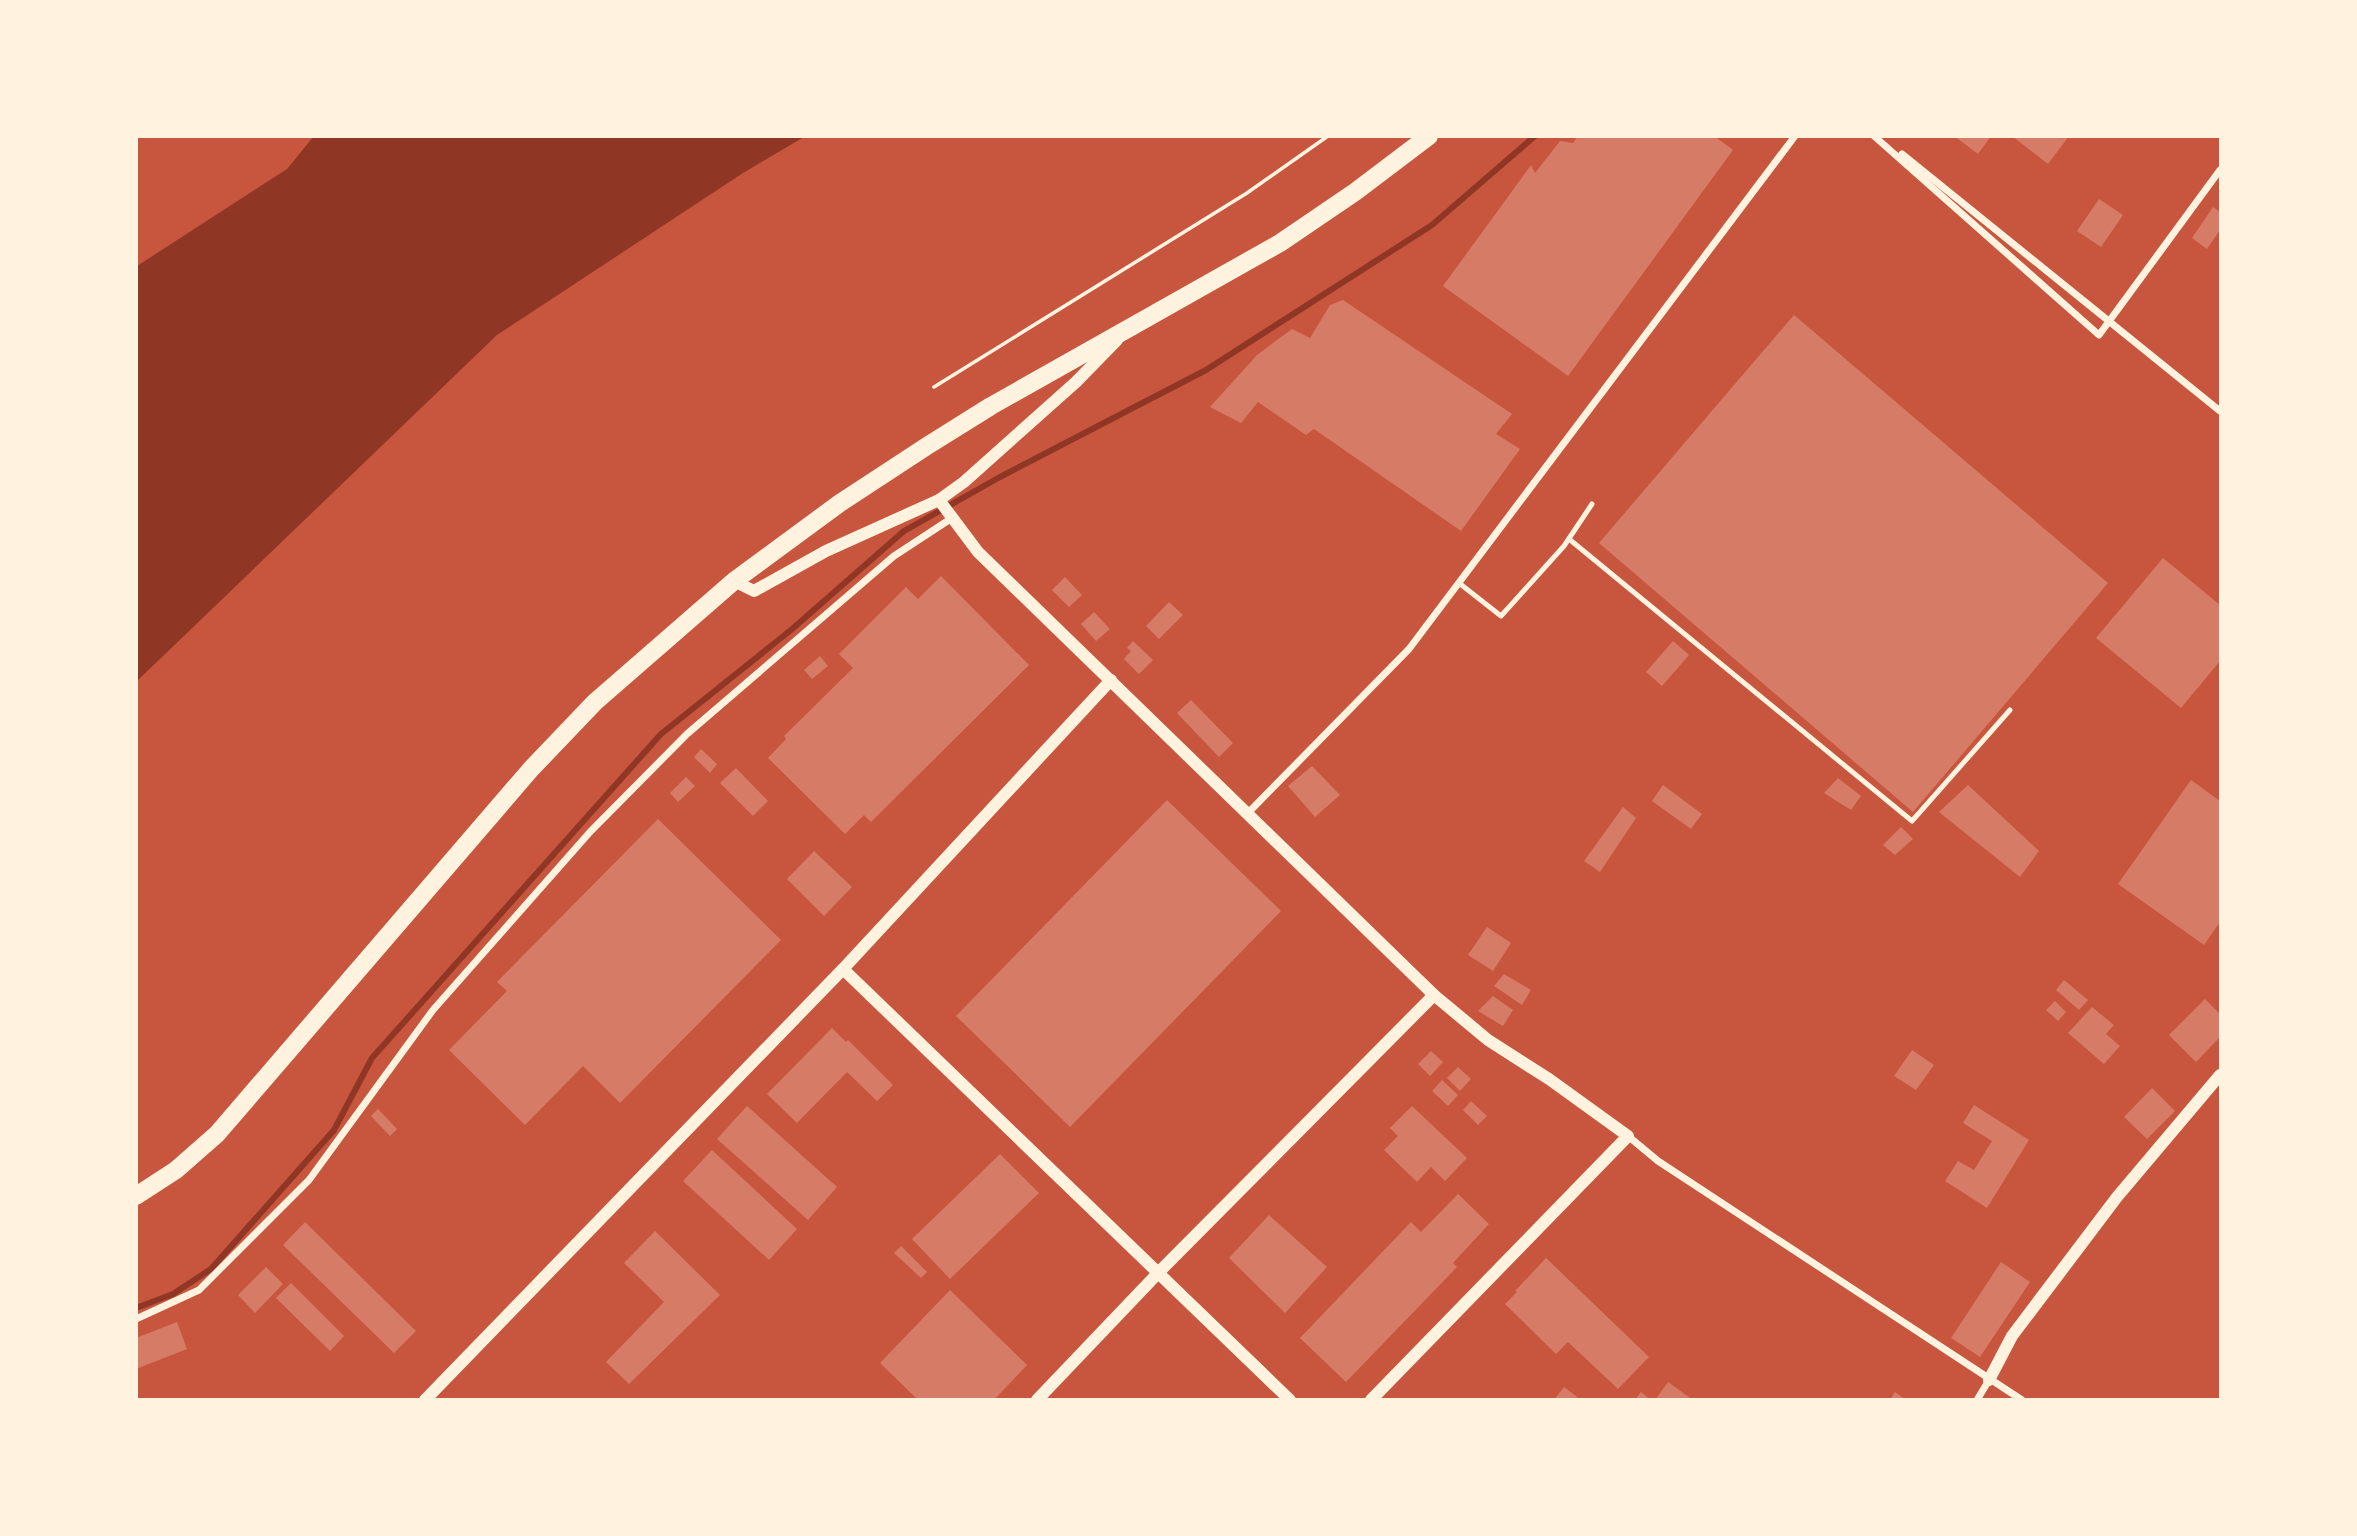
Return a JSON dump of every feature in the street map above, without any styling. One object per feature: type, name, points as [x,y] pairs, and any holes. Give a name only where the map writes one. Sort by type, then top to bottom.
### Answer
[{"type":"main road","points":[[136,1196],[176,1170],[216,1133],[531,769],[595,702],[734,582],[840,503],[927,446],[990,406],[1280,243],[1429,136]]},
{"type":"street","points":[[1248,814],[1409,649],[1796,136]]},
{"type":"street","points":[[1877,136],[2099,335],[2221,170]]},
{"type":"street","points":[[1877,136],[2221,411]]},
{"type":"street","points":[[734,582],[754,591],[826,551],[939,500],[964,482],[1076,382],[1130,328]]},
{"type":"street","points":[[939,500],[978,552],[1434,995],[1488,1040],[1628,1136],[1658,1161],[1989,1380],[2022,1399]]},
{"type":"street","points":[[136,1319],[199,1290],[309,1180],[433,1010],[590,832],[687,734],[894,556],[953,518]]},
{"type":"street","points":[[425,1399],[843,969],[1111,680]]},
{"type":"street","points":[[843,969],[1290,1399]]},
{"type":"street","points":[[1037,1399],[1434,995]]},
{"type":"street","points":[[1978,1399],[2012,1336],[2110,1207],[2221,1075]]},
{"type":"street","points":[[1371,1399],[1628,1136]]},
{"type":"lane","points":[[1459,583],[1501,616],[1569,539],[1592,505]]},
{"type":"lane","points":[[1569,539],[1912,821],[2010,710]]},
{"type":"path","points":[[934,387],[1247,193],[1328,136]]},
{"type":"shaded area","points":[[314,136],[804,137],[743,173],[497,335],[137,681],[137,266],[287,169]]},
{"type":"building","points":[[1578,136],[1714,136],[1733,150],[1568,376],[1443,286],[1531,165],[1535,173],[1560,141],[1573,143]]},
{"type":"building","points":[[1954,136],[1991,136],[1978,154]]},
{"type":"building","points":[[2012,136],[2069,136],[2048,164]]},
{"type":"building","points":[[2099,199],[2123,215],[2101,247],[2077,231]]},
{"type":"building","points":[[2213,207],[2220,212],[2220,230],[2207,249],[2192,238]]},
{"type":"building","points":[[1343,300],[1512,414],[1496,434],[1520,449],[1461,531],[1314,429],[1306,435],[1258,402],[1241,423],[1210,407],[1257,355],[1292,329],[1310,338],[1330,305]]},
{"type":"building","points":[[1794,315],[2108,583],[1913,812],[1599,543]]},
{"type":"building","points":[[2163,558],[2220,605],[2220,661],[2181,708],[2096,638]]},
{"type":"building","points":[[941,576],[1029,665],[871,822],[864,815],[845,834],[768,758],[786,739],[784,736],[853,668],[839,654],[906,587],[918,599]]},
{"type":"building","points":[[1065,577],[1082,595],[1069,607],[1052,590]]},
{"type":"building","points":[[1169,602],[1183,615],[1159,639],[1146,626]]},
{"type":"building","points":[[1094,612],[1110,629],[1096,641],[1081,624]]},
{"type":"building","points":[[1133,641],[1153,660],[1139,674],[1124,659],[1131,651],[1127,648]]},
{"type":"building","points":[[1673,641],[1689,655],[1662,686],[1646,672]]},
{"type":"building","points":[[820,656],[828,666],[812,679],[804,670]]},
{"type":"building","points":[[1191,700],[1233,743],[1219,757],[1177,713]]},
{"type":"building","points":[[701,749],[717,764],[710,773],[694,757]]},
{"type":"building","points":[[1312,766],[1340,795],[1315,817],[1288,786]]},
{"type":"building","points":[[736,768],[768,801],[753,816],[720,783]]},
{"type":"building","points":[[686,777],[695,786],[678,802],[670,793]]},
{"type":"building","points":[[1838,778],[1861,796],[1851,810],[1824,793]]},
{"type":"building","points":[[2191,780],[2220,801],[2220,922],[2204,945],[2118,884]]},
{"type":"building","points":[[1663,785],[1702,814],[1691,829],[1652,801]]},
{"type":"building","points":[[1968,785],[2039,851],[2020,877],[1939,812]]},
{"type":"building","points":[[1167,800],[1281,911],[1070,1127],[956,1016]]},
{"type":"building","points":[[1623,807],[1636,818],[1600,872],[1584,861]]},
{"type":"building","points":[[658,819],[781,940],[620,1103],[583,1066],[525,1125],[449,1050],[507,991],[497,982]]},
{"type":"building","points":[[1901,827],[1913,839],[1895,855],[1883,845]]},
{"type":"building","points":[[814,851],[852,887],[824,916],[787,879]]},
{"type":"building","points":[[1487,927],[1511,943],[1493,971],[1468,955]]},
{"type":"building","points":[[1504,974],[1531,990],[1522,1005],[1494,986]]},
{"type":"building","points":[[2064,980],[2088,1000],[2079,1010],[2056,990]]},
{"type":"building","points":[[1493,996],[1513,1010],[1503,1026],[1478,1011]]},
{"type":"building","points":[[2205,999],[2220,1014],[2220,1037],[2196,1062],[2169,1035]]},
{"type":"building","points":[[2055,1001],[2066,1012],[2058,1021],[2046,1010]]},
{"type":"building","points":[[2092,1007],[2114,1025],[2106,1034],[2120,1046],[2104,1064],[2068,1033]]},
{"type":"building","points":[[832,1028],[846,1042],[848,1040],[893,1085],[877,1101],[847,1072],[797,1123],[767,1094]]},
{"type":"building","points":[[1912,1050],[1934,1065],[1916,1090],[1894,1076]]},
{"type":"building","points":[[1431,1051],[1443,1062],[1430,1076],[1418,1064]]},
{"type":"building","points":[[1458,1067],[1471,1079],[1460,1091],[1447,1078]]},
{"type":"building","points":[[1442,1080],[1458,1095],[1448,1106],[1432,1091]]},
{"type":"building","points":[[2152,1088],[2175,1111],[2147,1139],[2124,1117]]},
{"type":"building","points":[[1471,1101],[1487,1116],[1478,1125],[1463,1110]]},
{"type":"building","points":[[1974,1105],[2029,1140],[1987,1208],[1945,1181],[1958,1161],[1974,1170],[1992,1141],[1963,1123]]},
{"type":"building","points":[[747,1106],[837,1187],[808,1220],[717,1139]]},
{"type":"building","points":[[1412,1106],[1467,1158],[1445,1181],[1431,1167],[1417,1182],[1384,1150],[1398,1136],[1390,1128]]},
{"type":"building","points":[[378,1109],[397,1129],[390,1136],[371,1116]]},
{"type":"building","points":[[712,1150],[797,1229],[769,1260],[683,1181]]},
{"type":"building","points":[[1000,1154],[1039,1193],[950,1279],[912,1239]]},
{"type":"building","points":[[1458,1194],[1489,1224],[1453,1263],[1457,1267],[1346,1382],[1300,1338],[1411,1222],[1421,1232]]},
{"type":"building","points":[[1269,1215],[1327,1267],[1285,1313],[1229,1258]]},
{"type":"building","points":[[305,1222],[416,1331],[394,1353],[283,1245]]},
{"type":"building","points":[[655,1231],[720,1295],[629,1384],[606,1362],[664,1302],[624,1263]]},
{"type":"building","points":[[901,1246],[927,1272],[921,1278],[894,1253]]},
{"type":"building","points":[[1546,1258],[1649,1357],[1618,1389],[1568,1342],[1556,1354],[1505,1304]]},
{"type":"building","points":[[2001,1262],[2030,1282],[1980,1357],[1951,1338]]},
{"type":"building","points":[[266,1267],[283,1284],[255,1313],[238,1295]]},
{"type":"building","points":[[291,1283],[344,1336],[330,1351],[276,1298]]},
{"type":"building","points":[[950,1290],[1027,1365],[994,1400],[918,1400],[880,1363]]},
{"type":"building","points":[[177,1322],[187,1349],[136,1369],[136,1338]]},
{"type":"building","points":[[1668,1382],[1693,1400],[1655,1400]]},
{"type":"building","points":[[1564,1387],[1581,1400],[1554,1400]]},
{"type":"building","points":[[1641,1392],[1651,1400],[1635,1400]]},
{"type":"building","points":[[1895,1392],[1906,1400],[1890,1400]]},
{"type":"waterway","points":[[136,1308],[173,1294],[211,1269],[334,1130],[372,1058],[661,734],[791,630],[904,531],[1000,477],[1206,370],[1432,225],[1535,136]]}]
